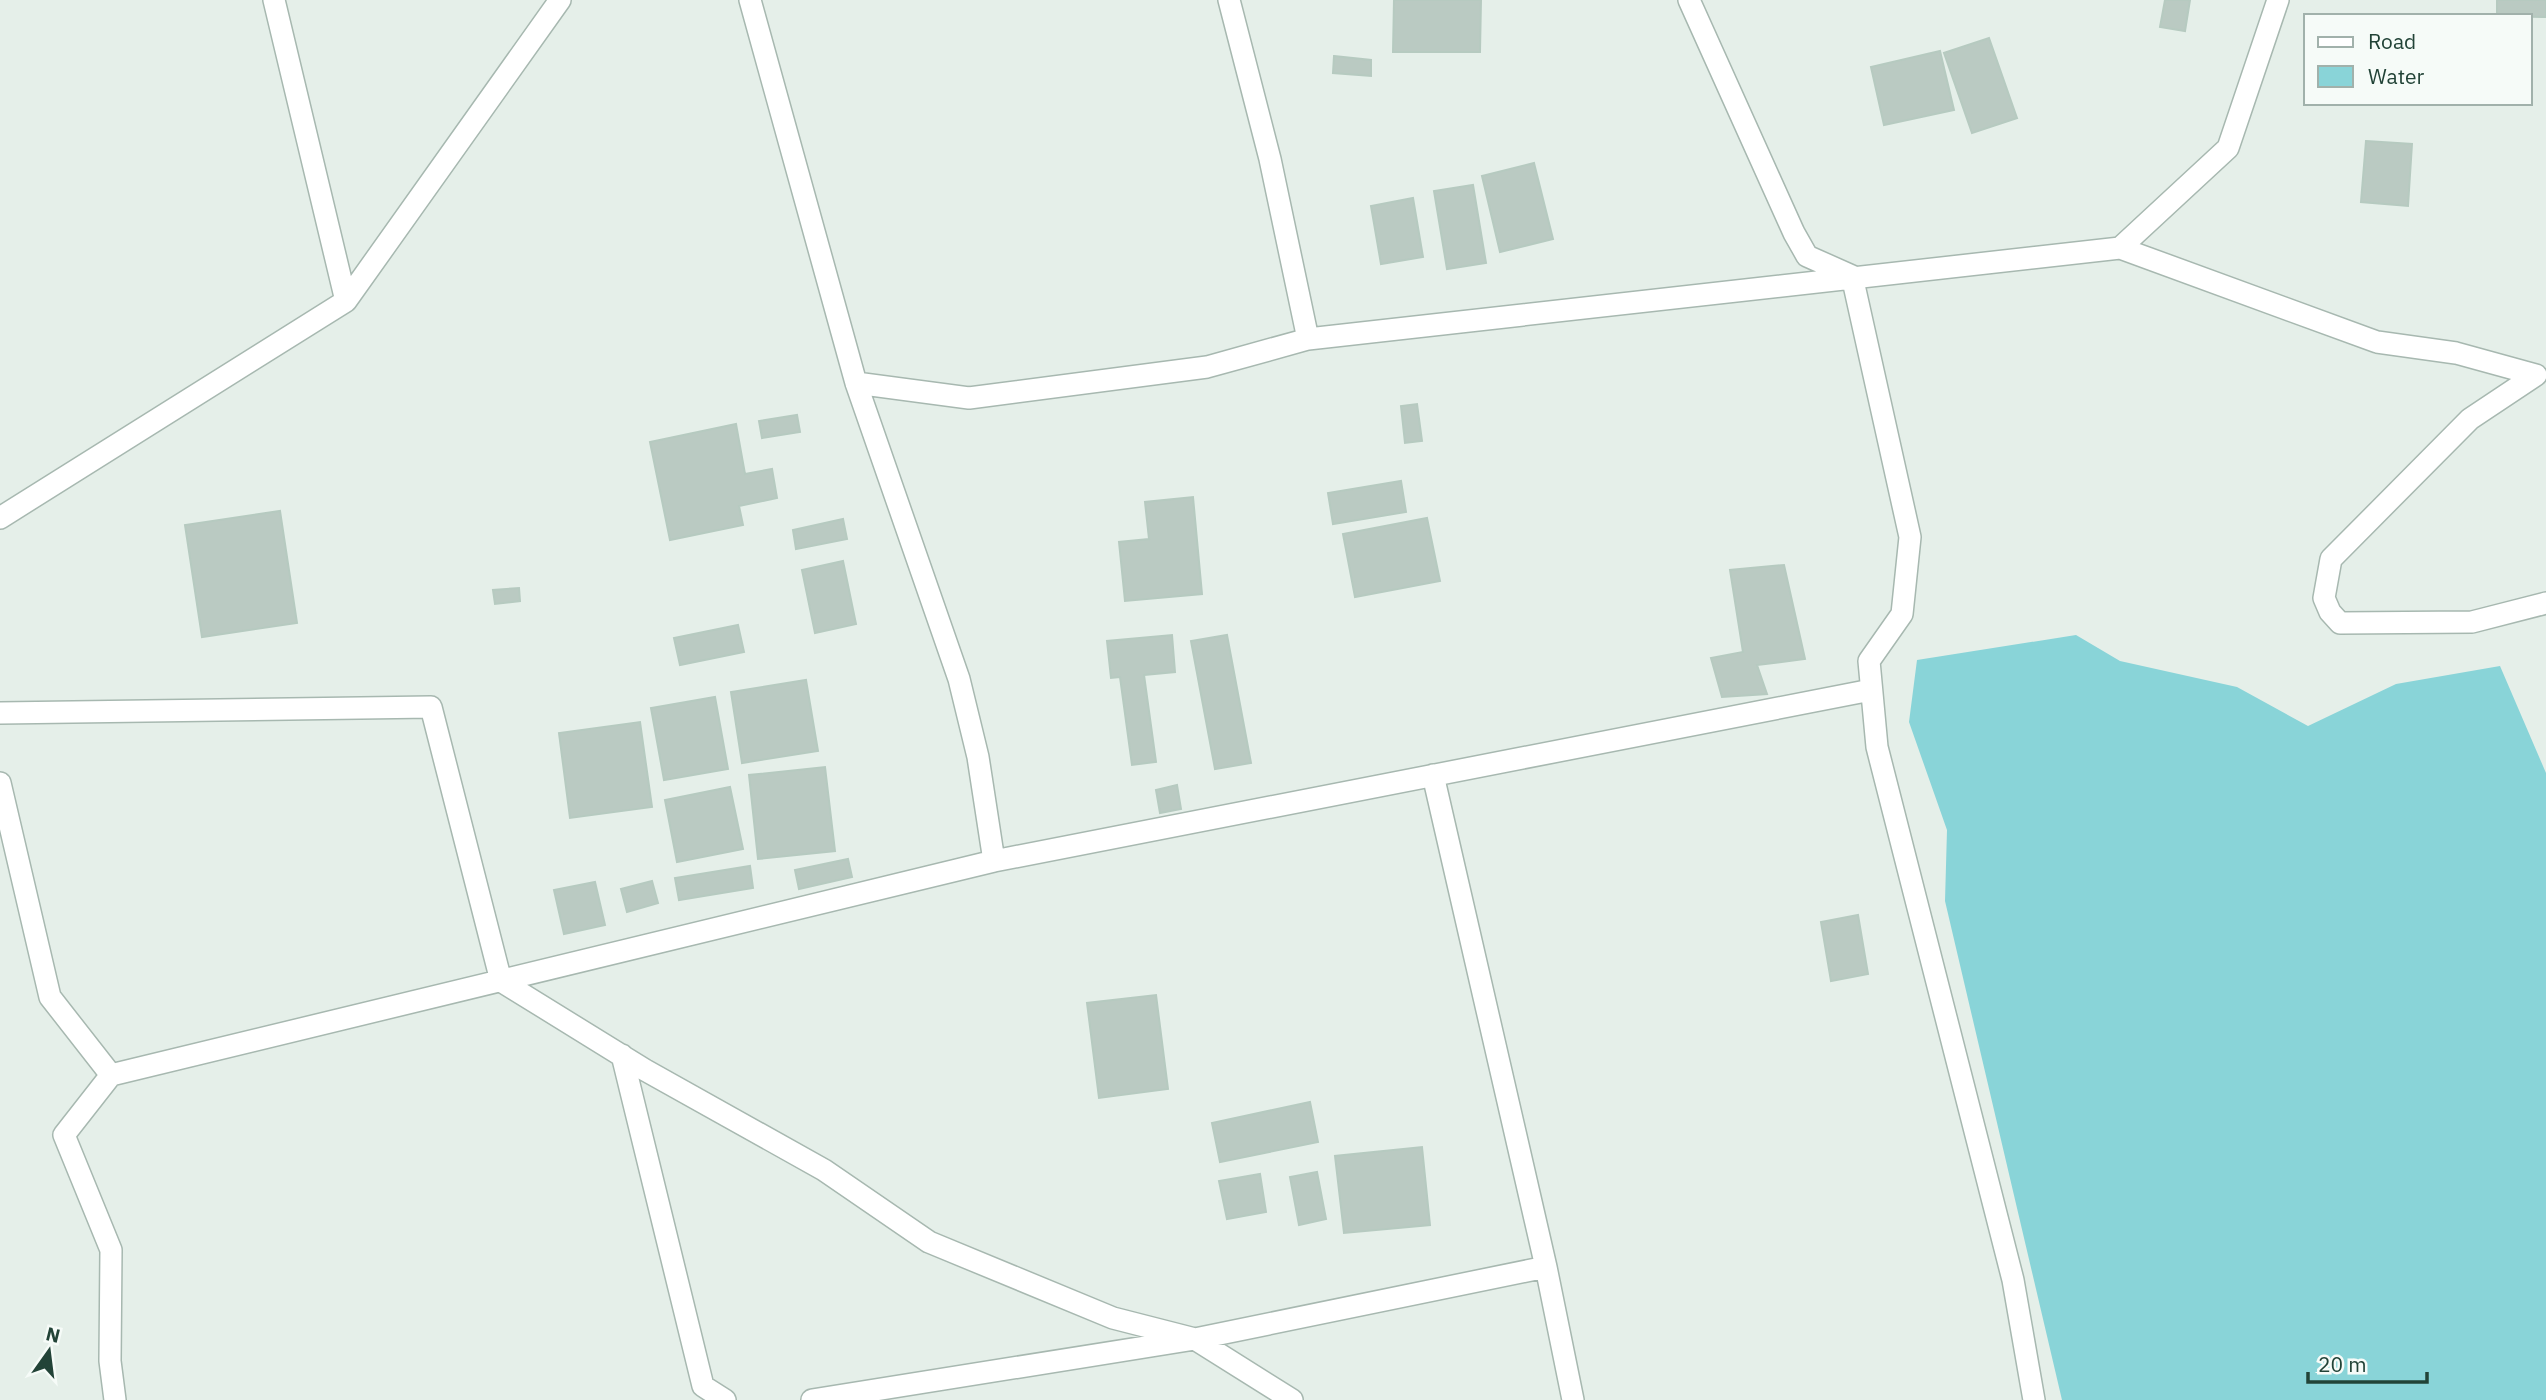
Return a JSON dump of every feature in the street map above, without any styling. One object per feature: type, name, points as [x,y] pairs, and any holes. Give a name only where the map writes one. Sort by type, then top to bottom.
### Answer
[{"type":"street","points":[[0,518],[345,301],[560,0]]},
{"type":"street","points":[[750,0],[856,383],[959,679],[978,757],[994,861]]},
{"type":"street","points":[[1228,0],[1270,159],[1308,339]]},
{"type":"street","points":[[1689,0],[1794,233],[1807,256],[1852,276]]},
{"type":"street","points":[[2120,248],[2228,148],[2278,0]]},
{"type":"street","points":[[277,5],[345,301]]},
{"type":"street","points":[[856,383],[969,398],[1207,367],[1308,339],[2120,248],[2377,342],[2456,353],[2543,372]]},
{"type":"street","points":[[1852,276],[1910,537],[1902,614],[1869,661],[1877,747],[2014,1280],[2034,1400]]},
{"type":"street","points":[[2543,372],[2470,419],[2331,559],[2324,598],[2330,612],[2340,623],[2472,622],[2546,603]]},
{"type":"street","points":[[115,1400],[110,1361],[111,1250],[64,1135],[111,1075],[994,861],[1871,690]]},
{"type":"street","points":[[0,713],[431,707],[501,981],[622,1055],[824,1170],[929,1242],[1113,1318],[1195,1339],[1292,1400]]},
{"type":"street","points":[[1433,775],[1546,1267],[1573,1400]]},
{"type":"street","points":[[0,783],[50,996],[111,1075]]},
{"type":"street","points":[[622,1055],[703,1387],[725,1400]]},
{"type":"street","points":[[812,1400],[1195,1339],[1546,1267]]},
{"type":"water","points":[[2076,635],[2120,661],[2237,687],[2308,726],[2396,684],[2500,666],[2546,773],[2546,1400],[2062,1400],[1945,901],[1947,830],[1909,722],[1917,660]]},
{"type":"building","points":[[1394,0],[1481,0],[1480,52],[1393,52]]},
{"type":"building","points":[[2165,0],[2190,0],[2185,31],[2160,27]]},
{"type":"building","points":[[2497,0],[2546,0],[2546,17],[2532,17],[2532,14],[2497,14]]},
{"type":"building","points":[[1989,38],[2017,118],[1972,133],[1944,53]]},
{"type":"building","points":[[1940,51],[1954,110],[1884,125],[1871,67]]},
{"type":"building","points":[[1334,56],[1371,60],[1371,76],[1333,73]]},
{"type":"building","points":[[2366,141],[2412,144],[2408,206],[2361,202]]},
{"type":"building","points":[[1534,163],[1553,239],[1500,252],[1482,176]]},
{"type":"building","points":[[1473,185],[1486,263],[1447,269],[1434,191]]},
{"type":"building","points":[[1413,198],[1423,257],[1381,264],[1371,206]]},
{"type":"building","points":[[1417,404],[1422,441],[1405,443],[1401,406]]},
{"type":"building","points":[[797,415],[800,432],[762,438],[759,421]]},
{"type":"building","points":[[736,424],[745,474],[772,469],[777,498],[739,506],[743,525],[670,540],[650,442]]},
{"type":"building","points":[[1401,481],[1406,512],[1333,524],[1328,493]]},
{"type":"building","points":[[1193,497],[1202,594],[1125,601],[1119,542],[1149,539],[1145,502]]},
{"type":"building","points":[[280,511],[297,623],[202,637],[185,525]]},
{"type":"building","points":[[1427,518],[1440,581],[1355,597],[1343,534]]},
{"type":"building","points":[[843,519],[847,539],[796,549],[793,530]]},
{"type":"building","points":[[843,561],[856,624],[815,633],[802,570]]},
{"type":"building","points":[[1784,565],[1805,659],[1757,665],[1767,694],[1722,697],[1711,658],[1743,652],[1730,570]]},
{"type":"building","points":[[519,588],[520,601],[495,604],[493,590]]},
{"type":"building","points":[[738,625],[744,652],[680,665],[674,638]]},
{"type":"building","points":[[1172,635],[1175,672],[1144,675],[1156,762],[1132,765],[1120,677],[1111,678],[1107,641]]},
{"type":"building","points":[[1227,635],[1251,763],[1215,769],[1191,641]]},
{"type":"building","points":[[806,680],[818,751],[742,763],[731,692]]},
{"type":"building","points":[[715,697],[728,769],[664,780],[651,708]]},
{"type":"building","points":[[640,722],[652,807],[570,818],[559,733]]},
{"type":"building","points":[[825,767],[835,851],[758,859],[749,775]]},
{"type":"building","points":[[1177,785],[1181,809],[1160,813],[1156,790]]},
{"type":"building","points":[[730,787],[743,849],[677,862],[665,800]]},
{"type":"building","points":[[848,859],[852,877],[799,889],[795,870]]},
{"type":"building","points":[[750,866],[753,888],[679,900],[675,878]]},
{"type":"building","points":[[652,881],[658,903],[627,912],[621,889]]},
{"type":"building","points":[[595,882],[605,925],[564,934],[554,890]]},
{"type":"building","points":[[1858,915],[1868,974],[1831,981],[1821,922]]},
{"type":"building","points":[[1156,995],[1168,1089],[1099,1098],[1087,1003]]},
{"type":"building","points":[[1310,1102],[1318,1142],[1220,1162],[1212,1123]]},
{"type":"building","points":[[1422,1147],[1430,1225],[1344,1233],[1335,1156]]},
{"type":"building","points":[[1317,1172],[1326,1219],[1299,1225],[1290,1177]]},
{"type":"building","points":[[1260,1174],[1266,1212],[1227,1219],[1219,1181]]}]
